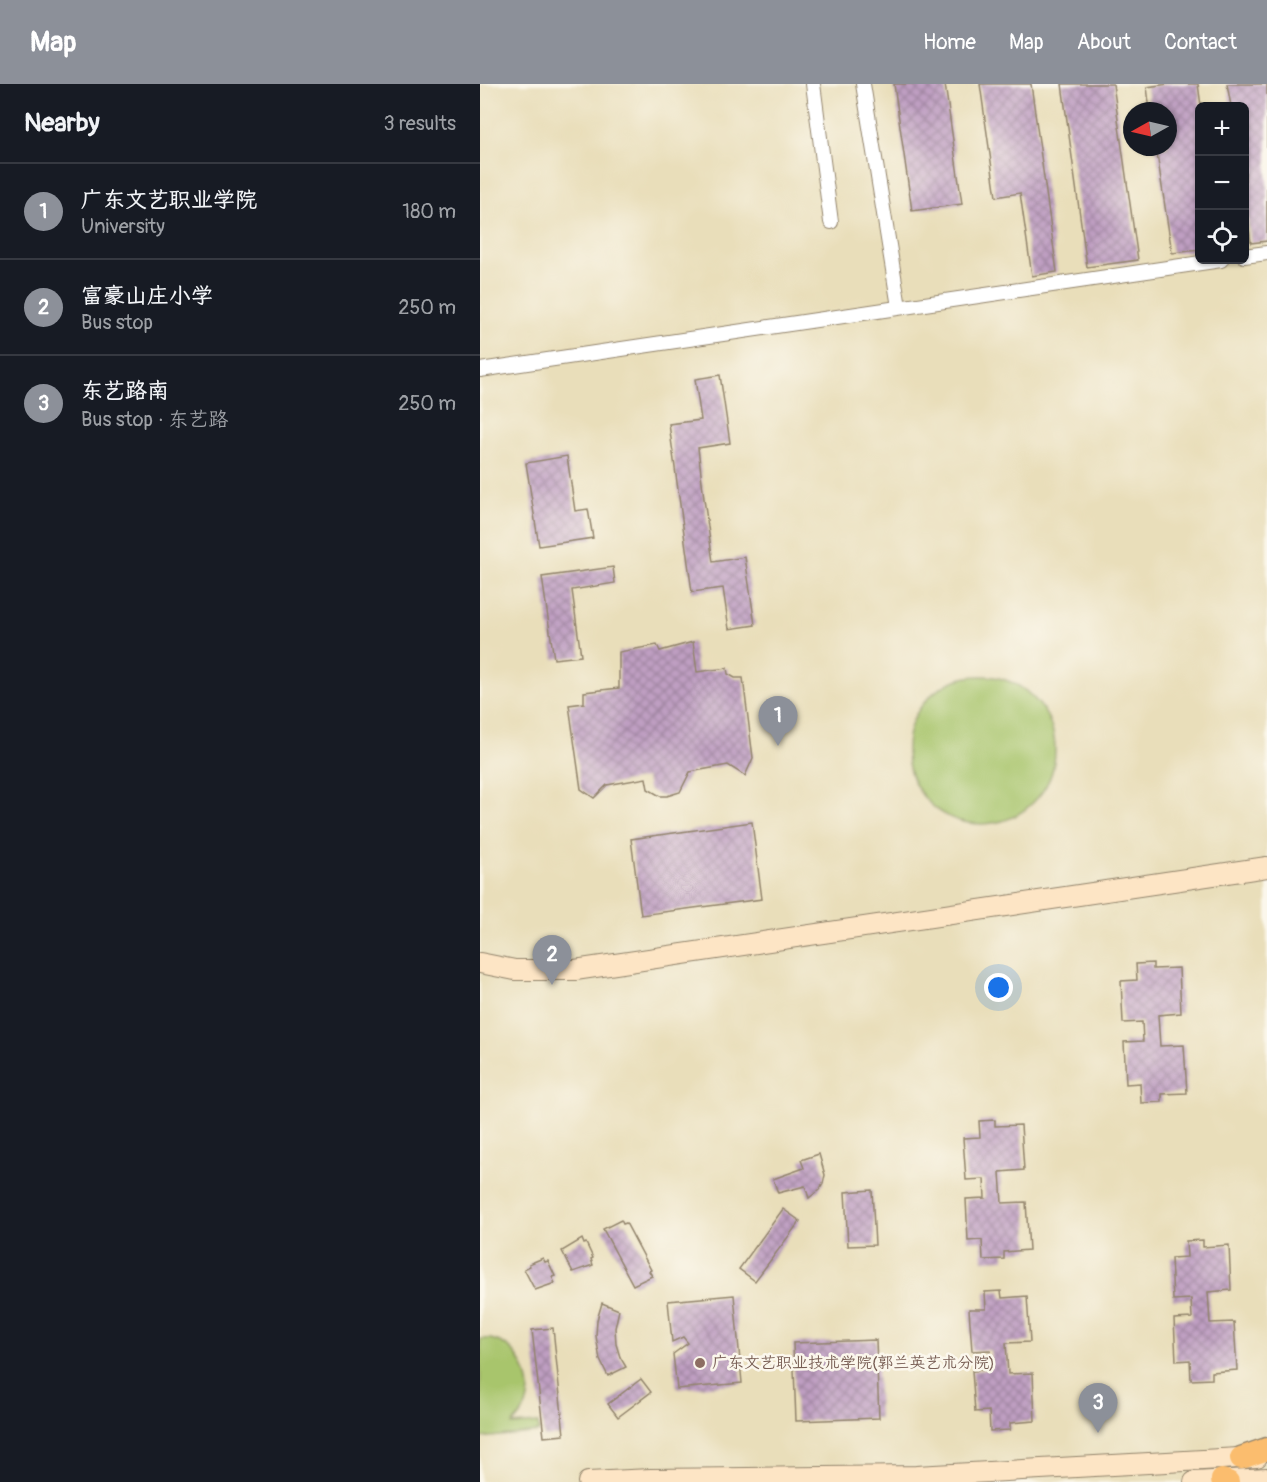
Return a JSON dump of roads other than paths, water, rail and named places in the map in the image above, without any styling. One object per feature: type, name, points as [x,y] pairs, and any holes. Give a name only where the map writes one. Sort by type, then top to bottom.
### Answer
[{"type":"main road","points":[[1241,1458],[1267,1449]]},
{"type":"street","points":[[813,84],[831,222]]},
{"type":"street","points":[[863,84],[899,307]]},
{"type":"street","points":[[1249,255],[1267,253]]},
{"type":"street","points":[[480,370],[1195,264]]},
{"type":"street","points":[[480,963],[525,971],[575,970],[1267,867]]},
{"type":"street","points":[[588,1482],[651,1479],[916,1476],[1267,1456]]},
{"type":"street","points":[[1194,1482],[1267,1478]]},
{"type":"place","name":"广东文艺职业学院","points":[[778,746]]},
{"type":"place","name":"富豪山庄小学","points":[[552,985]]},
{"type":"place","name":"广东文艺职业技术学院(郭兰英艺术分院)","points":[[700,1363]]},
{"type":"place","name":"东艺路南","points":[[1098,1433]]}]
